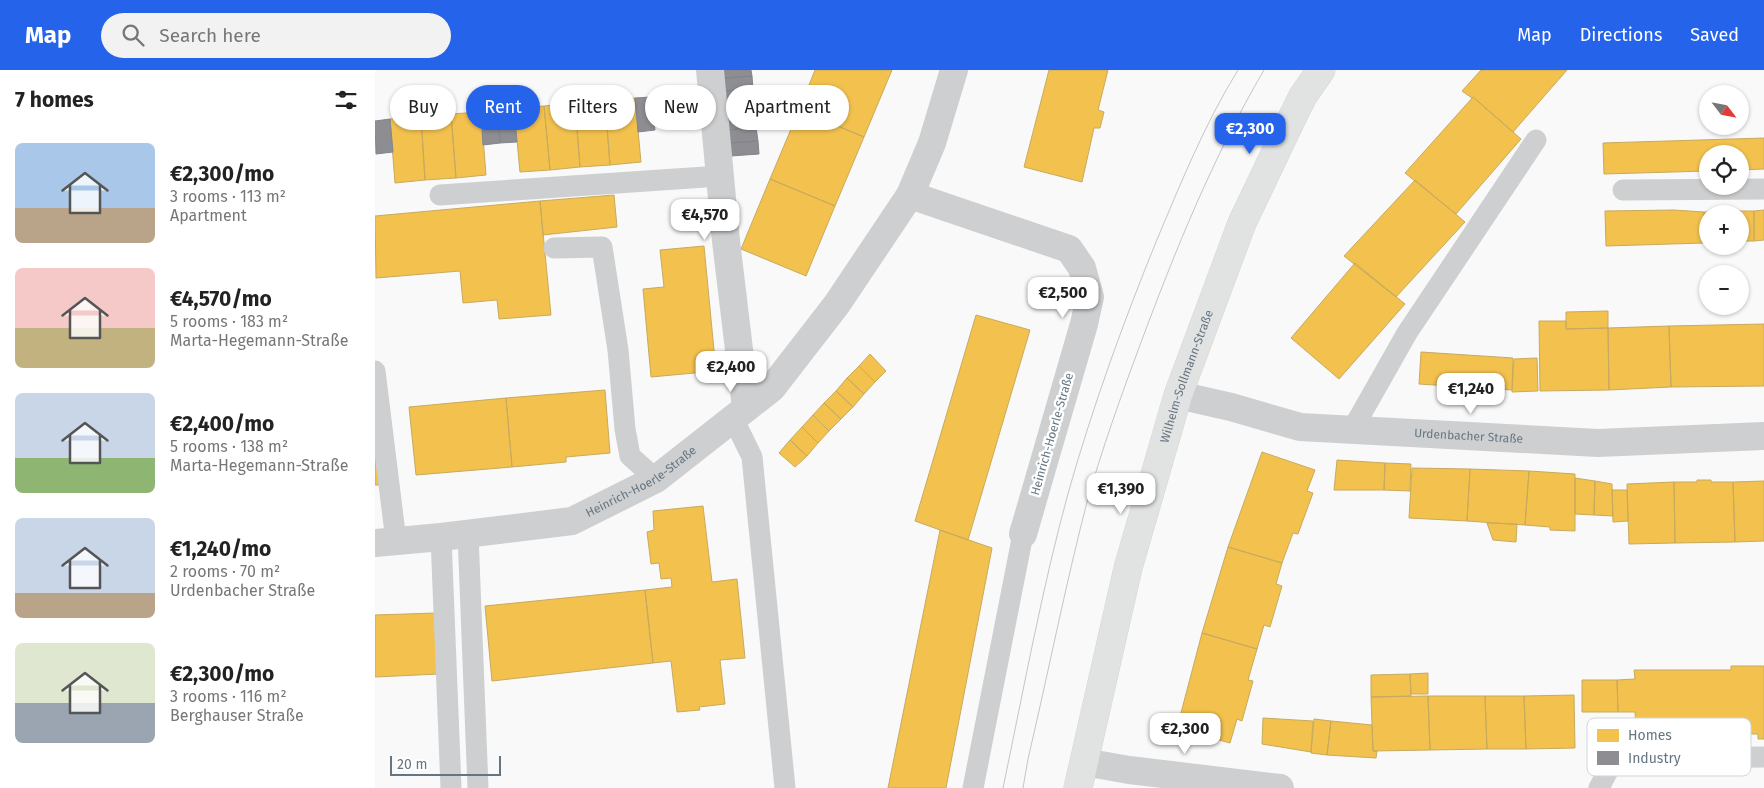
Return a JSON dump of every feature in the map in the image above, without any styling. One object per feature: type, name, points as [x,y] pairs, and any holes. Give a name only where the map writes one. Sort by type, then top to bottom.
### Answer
[{"type":"street","points":[[710,70],[740,413]]},
{"type":"street","name":"Heinrich-Hoerle-Straße","points":[[385,542],[572,521],[656,479],[772,388],[837,304],[909,195],[932,143],[954,70]]},
{"type":"street","name":"Wilhelm-Sollmann-Straße","points":[[1078,788],[1128,568],[1178,395],[1242,223],[1303,96],[1321,70]]},
{"type":"street","name":"Heinrich-Hoerle-Straße","points":[[909,195],[1069,249],[1082,268],[1090,297],[1023,534]]},
{"type":"street","name":"Urdenbacher Straße","points":[[1178,395],[1231,407],[1300,427],[1598,443],[1764,436]]},
{"type":"street","points":[[1084,762],[1129,770],[1280,788]]},
{"type":"lane","points":[[1352,430],[1407,333],[1536,140]]},
{"type":"lane","points":[[440,195],[720,176]]},
{"type":"lane","points":[[1623,190],[1764,189]]},
{"type":"lane","points":[[554,248],[602,247],[618,350],[625,429],[630,456],[656,479]]},
{"type":"lane","points":[[375,371],[385,542]]},
{"type":"lane","points":[[740,413],[752,457],[785,788]]},
{"type":"lane","points":[[468,534],[478,788]]},
{"type":"lane","name":"Heinrich-Hoerle-Straße","points":[[973,788],[1023,534]]},
{"type":"lane","points":[[441,537],[451,788]]},
{"type":"lane","points":[[1751,757],[1764,757]]},
{"type":"lane","points":[[1599,788],[1605,776]]},
{"type":"building: Homes","points":[[815,70],[892,70],[864,137],[847,130],[849,130],[849,85],[809,85]]},
{"type":"building: Homes","points":[[1049,70],[1108,70],[1098,110],[1104,112],[1100,128],[1094,128],[1082,182],[1024,167]]},
{"type":"building: Homes","points":[[1481,70],[1567,70],[1513,132],[1473,97],[1462,91]]},
{"type":"building: Homes","points":[[1473,97],[1521,139],[1456,214],[1405,173]]},
{"type":"building: Homes","points":[[635,98],[641,162],[610,165],[607,130],[635,130]]},
{"type":"building: Homes","points":[[550,105],[550,130],[577,130],[580,167],[550,170],[544,106]]},
{"type":"building: Homes","points":[[540,106],[544,106],[550,170],[520,172],[516,130],[540,130]]},
{"type":"building: Homes","points":[[466,113],[466,130],[482,130],[486,175],[456,178],[452,130],[456,130],[456,114]]},
{"type":"building: Homes","points":[[391,130],[422,130],[425,180],[395,183]]},
{"type":"building: Homes","points":[[422,130],[452,130],[456,178],[425,180]]},
{"type":"building: Homes","points":[[577,130],[607,130],[610,165],[580,167]]},
{"type":"building: Homes","points":[[791,130],[847,130],[864,137],[835,206],[770,179]]},
{"type":"building: Homes","points":[[1764,138],[1764,169],[1749,170],[1749,145],[1699,145],[1699,171],[1604,174],[1603,143]]},
{"type":"building: Homes","points":[[770,179],[835,206],[806,276],[741,249]]},
{"type":"building: Homes","points":[[1415,180],[1465,222],[1396,297],[1344,256]]},
{"type":"building: Homes","points":[[614,195],[617,227],[543,235],[540,201]]},
{"type":"building: Homes","points":[[540,201],[551,315],[499,319],[497,300],[463,303],[460,271],[376,278],[375,216]]},
{"type":"building: Homes","points":[[1764,210],[1764,240],[1754,241],[1754,211]]},
{"type":"building: Homes","points":[[1605,211],[1699,212],[1699,243],[1606,246]]},
{"type":"building: Homes","points":[[1749,211],[1754,211],[1754,241],[1749,241]]},
{"type":"building: Homes","points":[[704,246],[716,371],[651,377],[643,289],[664,287],[660,250]]},
{"type":"building: Homes","points":[[1355,263],[1405,304],[1339,379],[1291,338]]},
{"type":"building: Homes","points":[[1608,311],[1608,328],[1566,329],[1566,312]]},
{"type":"building: Homes","points":[[976,315],[1030,330],[968,540],[915,521]]},
{"type":"building: Homes","points":[[1539,321],[1566,321],[1566,329],[1608,328],[1609,390],[1540,391]]},
{"type":"building: Homes","points":[[1764,324],[1764,386],[1671,387],[1669,326]]},
{"type":"building: Homes","points":[[1669,326],[1671,387],[1609,390],[1608,328]]},
{"type":"building: Homes","points":[[1421,352],[1513,358],[1512,390],[1419,384]]},
{"type":"building: Homes","points":[[870,354],[886,371],[875,382],[859,366]]},
{"type":"building: Homes","points":[[1537,358],[1538,391],[1512,392],[1514,359]]},
{"type":"building: Homes","points":[[859,366],[875,382],[864,394],[847,378]]},
{"type":"building: Homes","points":[[847,378],[864,394],[853,407],[836,391]]},
{"type":"building: Homes","points":[[605,390],[610,453],[566,457],[566,462],[512,467],[506,398]]},
{"type":"building: Homes","points":[[836,391],[853,407],[841,419],[824,403]]},
{"type":"building: Homes","points":[[506,398],[512,467],[416,475],[409,407]]},
{"type":"building: Homes","points":[[824,403],[841,419],[829,431],[813,415]]},
{"type":"building: Homes","points":[[813,415],[829,431],[818,443],[802,427]]},
{"type":"building: Homes","points":[[802,427],[818,443],[807,456],[790,440]]},
{"type":"building: Homes","points":[[375,439],[379,485],[375,485]]},
{"type":"building: Homes","points":[[790,440],[807,456],[795,467],[779,453]]},
{"type":"building: Homes","points":[[1262,452],[1315,470],[1307,491],[1313,493],[1298,534],[1293,533],[1282,563],[1228,547]]},
{"type":"building: Homes","points":[[1337,460],[1385,463],[1384,490],[1334,490]]},
{"type":"building: Homes","points":[[1385,463],[1411,464],[1410,491],[1384,490]]},
{"type":"building: Homes","points":[[1412,468],[1470,469],[1467,521],[1409,518]]},
{"type":"building: Homes","points":[[1470,469],[1529,471],[1525,525],[1467,521]]},
{"type":"building: Homes","points":[[1529,471],[1575,474],[1575,531],[1550,530],[1550,527],[1525,525]]},
{"type":"building: Homes","points":[[1575,478],[1595,481],[1594,515],[1575,514]]},
{"type":"building: Homes","points":[[1697,480],[1733,482],[1735,542],[1675,543],[1674,482],[1697,482]]},
{"type":"building: Homes","points":[[1595,481],[1612,484],[1613,516],[1594,515]]},
{"type":"building: Homes","points":[[1764,481],[1764,541],[1735,542],[1733,482]]},
{"type":"building: Homes","points":[[1674,482],[1675,543],[1629,544],[1627,484]]},
{"type":"building: Homes","points":[[1612,490],[1627,490],[1628,521],[1613,522]]},
{"type":"building: Homes","points":[[703,506],[712,582],[737,579],[745,658],[720,660],[725,704],[699,707],[700,710],[677,712],[671,661],[653,663],[645,590],[672,587],[671,578],[661,579],[659,563],[651,564],[647,532],[654,530],[653,511]]},
{"type":"building: Homes","points":[[1487,523],[1517,524],[1516,542],[1493,540]]},
{"type":"building: Homes","points":[[940,530],[992,548],[946,788],[888,788]]},
{"type":"building: Homes","points":[[1228,547],[1282,563],[1276,584],[1282,586],[1270,627],[1264,625],[1257,649],[1202,633]]},
{"type":"building: Homes","points":[[645,590],[653,663],[492,681],[485,606]]},
{"type":"building: Homes","points":[[436,613],[439,674],[375,677],[375,615]]},
{"type":"building: Homes","points":[[1202,633],[1257,649],[1248,680],[1253,681],[1242,721],[1237,719],[1230,743],[1177,728]]},
{"type":"building: Homes","points":[[1731,666],[1764,666],[1764,739],[1758,739],[1758,734],[1751,734],[1751,718],[1635,718],[1635,712],[1618,712],[1617,680],[1635,679],[1634,670],[1731,670]]},
{"type":"building: Homes","points":[[1428,673],[1428,694],[1411,694],[1410,674]]},
{"type":"building: Homes","points":[[1410,674],[1411,696],[1371,697],[1371,675]]},
{"type":"building: Homes","points":[[1582,680],[1617,680],[1618,712],[1582,712]]},
{"type":"building: Homes","points":[[1574,695],[1575,748],[1526,749],[1524,696]]},
{"type":"building: Homes","points":[[1428,696],[1430,750],[1373,751],[1371,697]]},
{"type":"building: Homes","points":[[1428,696],[1485,696],[1487,749],[1430,750]]},
{"type":"building: Homes","points":[[1485,696],[1524,696],[1526,749],[1487,749]]},
{"type":"building: Homes","points":[[1263,718],[1313,721],[1311,752],[1262,744]]},
{"type":"building: Homes","points":[[1314,719],[1331,721],[1327,755],[1311,753]]},
{"type":"building: Homes","points":[[1331,721],[1372,725],[1373,751],[1377,751],[1376,758],[1327,755]]},
{"type":"building: Industry","points":[[723,70],[751,70],[752,76],[724,78]]},
{"type":"building: Industry","points":[[752,76],[753,85],[726,85],[725,91],[724,78]]},
{"type":"building: Industry","points":[[645,97],[645,130],[655,130],[638,132],[635,98]]},
{"type":"building: Industry","points":[[390,119],[393,152],[376,154],[375,121]]},
{"type":"building: Industry","points":[[482,130],[499,130],[500,143],[483,145]]},
{"type":"building: Industry","points":[[499,130],[516,130],[517,142],[500,143]]},
{"type":"building: Industry","points":[[728,130],[756,130],[758,141],[730,143]]},
{"type":"building: Industry","points":[[758,141],[759,154],[731,156],[730,143]]},
{"type":"tram line","points":[[1003,788],[1050,564],[1069,490],[1098,396],[1156,242],[1204,133],[1238,70]]},
{"type":"tram line","points":[[1023,788],[1071,566],[1105,442],[1181,240],[1228,136],[1264,70]]}]
